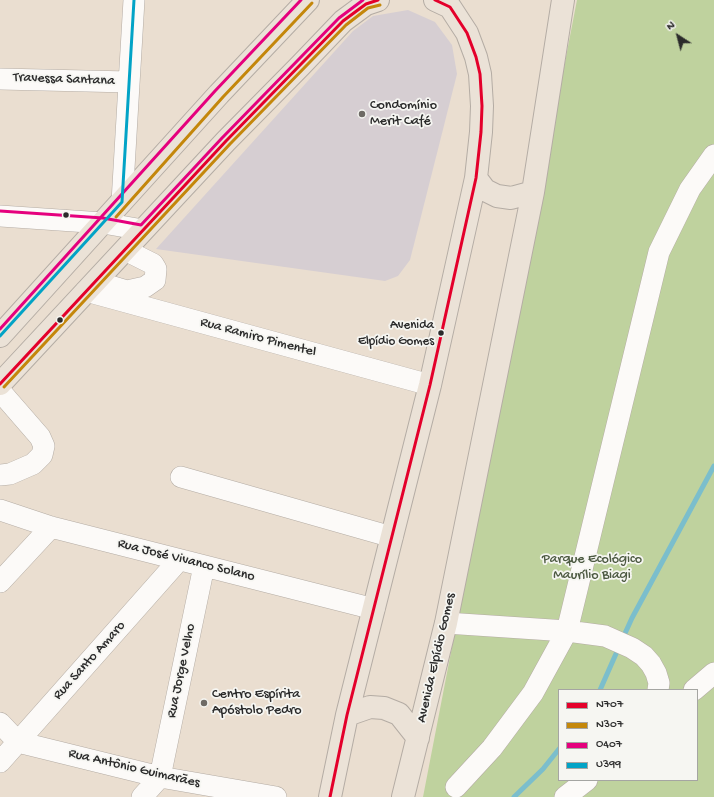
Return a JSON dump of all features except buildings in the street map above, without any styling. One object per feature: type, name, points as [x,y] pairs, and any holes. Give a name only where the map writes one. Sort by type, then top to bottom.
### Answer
[{"type":"main road","points":[[0,336],[219,94],[308,0]]},
{"type":"main road","points":[[343,21],[352,0]]},
{"type":"main road","points":[[0,384],[226,141],[343,21],[366,4],[378,0]]},
{"type":"main road","points":[[330,797],[347,715],[430,385],[476,178],[482,106],[480,74],[467,33],[450,7],[436,0]]},
{"type":"main road","name":"Avenida Elpídio Gomes","points":[[403,797],[446,623],[533,192],[563,0]]},
{"type":"main road","points":[[476,178],[485,190],[497,196],[511,198],[533,192]]},
{"type":"main road","points":[[347,715],[370,707],[384,708],[399,714],[418,738]]},
{"type":"street","points":[[122,202],[134,0]]},
{"type":"street","name":"Travessa Santana","points":[[0,79],[129,82]]},
{"type":"street","points":[[456,787],[492,748],[533,693],[567,631],[659,252],[690,189],[714,155]]},
{"type":"street","points":[[0,216],[103,223],[143,230]]},
{"type":"street","points":[[91,286],[127,291],[145,287],[155,280],[156,269],[153,264],[125,250]]},
{"type":"street","name":"Rua Ramiro Pimentel","points":[[91,286],[430,385]]},
{"type":"street","points":[[0,391],[40,437],[44,446],[42,454],[33,464],[10,474],[0,475]]},
{"type":"street","points":[[181,478],[392,537]]},
{"type":"street","name":"Rua José Vivanco Solano","points":[[0,510],[51,527],[374,609]]},
{"type":"street","points":[[0,582],[51,527]]},
{"type":"street","name":"Rua Santo Amaro","points":[[0,762],[180,560]]},
{"type":"street","name":"Rua Jorge Velho","points":[[160,777],[204,566]]},
{"type":"street","points":[[446,623],[567,631],[605,636],[632,648],[644,656],[656,673],[659,683],[658,689]]},
{"type":"street","points":[[695,689],[714,673]]},
{"type":"street","points":[[0,722],[18,742]]},
{"type":"street","name":"Rua Antônio Guimarães","points":[[18,742],[160,777],[276,797]]},
{"type":"street","points":[[142,797],[160,777]]},
{"type":"street","points":[[565,797],[586,781]]},
{"type":"green space","name":"Parque Ecológico Maurílio Biagi","points":[[577,0],[714,0],[714,797],[423,797]]},
{"type":"waterway","points":[[622,640],[632,618],[714,466]]},
{"type":"waterway","points":[[600,689],[619,647]]},
{"type":"waterway","points":[[514,797],[543,769],[558,750]]},
{"type":"transit line","name":"U399","points":[[0,336],[122,202],[134,0]]},
{"type":"transit line","name":"O407","points":[[0,329],[215,91],[301,0]]},
{"type":"transit line","name":"O407","points":[[0,211],[103,218],[141,225],[222,138],[339,18],[363,0]]},
{"type":"transit line","name":"N707","points":[[0,384],[226,141],[343,21],[366,4],[378,0]]},
{"type":"transit line","name":"N707","points":[[330,797],[347,715],[430,385],[476,178],[481,132],[482,106],[480,74],[476,57],[467,33],[450,7],[435,0]]},
{"type":"transit line","name":"N307","points":[[116,217],[223,97],[312,3]]},
{"type":"transit line","name":"N307","points":[[4,387],[230,144],[346,25],[368,8],[380,5]]},
{"type":"place","name":"Condomínio Merit Café","points":[[362,114]]},
{"type":"place","name":"Avenida Elpídio Gomes","points":[[441,333]]},
{"type":"place","name":"Centro Espírita Apóstolo Pedro","points":[[204,703]]}]
